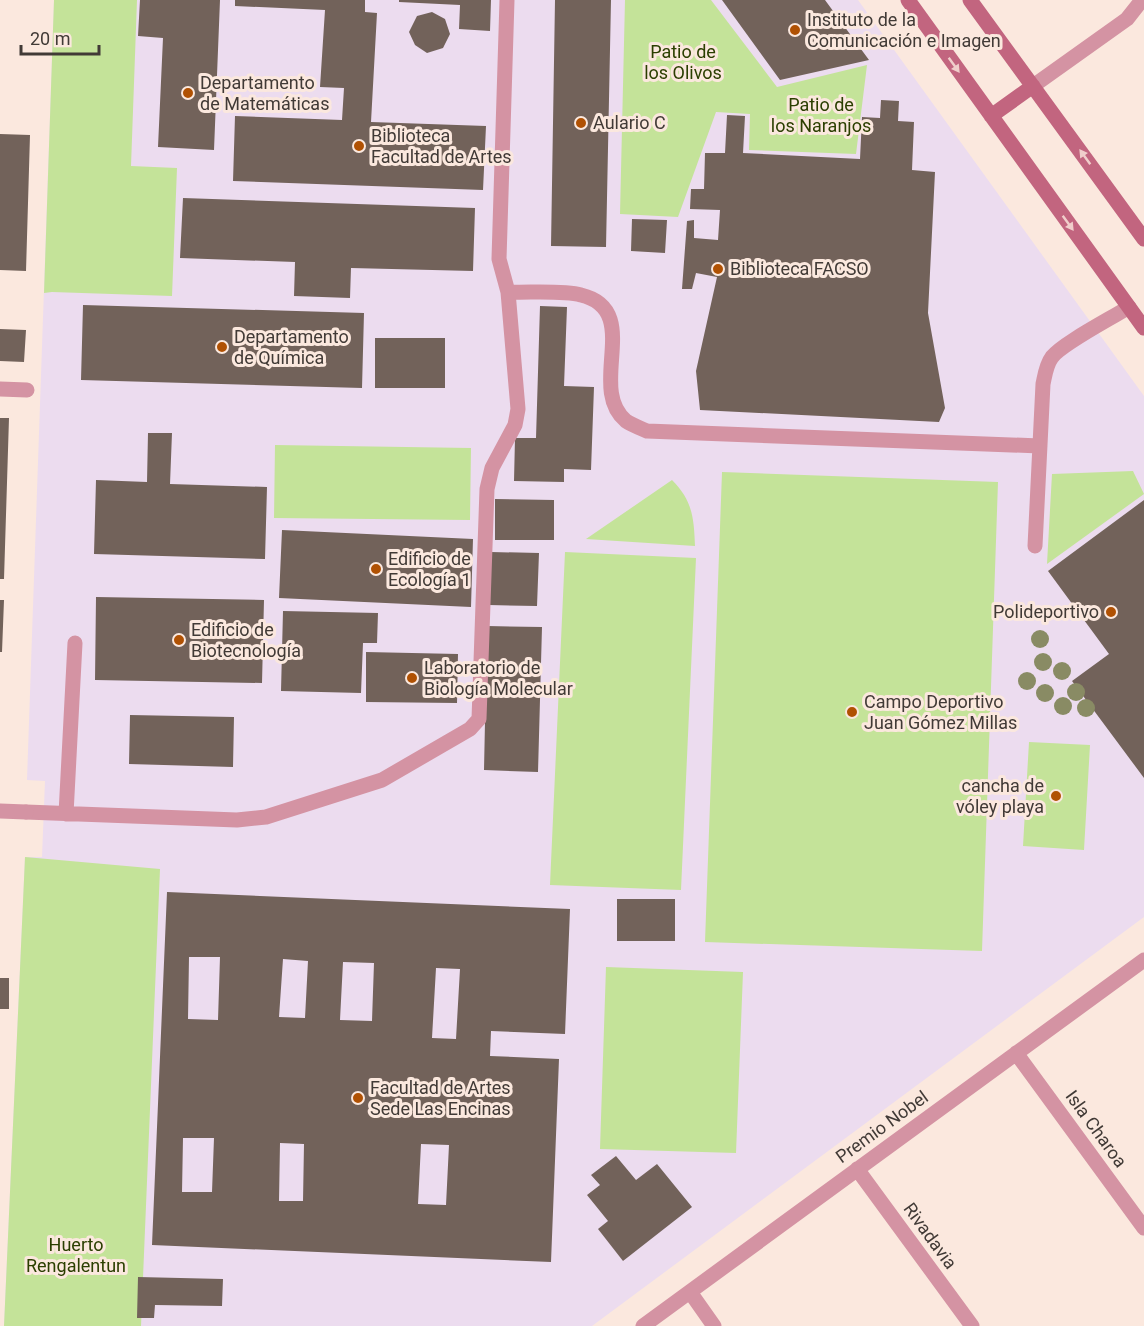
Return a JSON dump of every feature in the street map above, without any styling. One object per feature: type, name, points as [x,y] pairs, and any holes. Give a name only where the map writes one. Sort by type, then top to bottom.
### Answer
[{"type":"street","points":[[0,811],[237,820],[266,817],[382,780],[470,729],[479,719],[487,489],[492,468],[515,425],[518,409],[508,292],[499,260],[507,0]]},
{"type":"street","points":[[908,0],[1144,328]]},
{"type":"street","points":[[970,0],[1144,239]]},
{"type":"street","points":[[991,116],[1127,19],[1142,0]]},
{"type":"street","points":[[508,292],[580,294],[605,307],[612,320],[611,384],[614,403],[626,420],[647,431],[1040,446]]},
{"type":"street","points":[[1035,546],[1042,384],[1047,365],[1053,355],[1129,307]]},
{"type":"street","points":[[0,389],[27,390]]},
{"type":"street","points":[[66,814],[75,643]]},
{"type":"street","name":"Premio Nobel","points":[[643,1326],[1144,960]]},
{"type":"street","name":"Isla Charoa","points":[[1016,1053],[1144,1228]]},
{"type":"street","name":"Rivadavia","points":[[857,1169],[972,1326]]},
{"type":"street","points":[[690,1292],[714,1326]]},
{"type":"shaded area","points":[[54,0],[858,0],[1144,396],[1144,917],[592,1326],[4,1326],[25,857],[42,857],[45,781],[27,780]]},
{"type":"green space","points":[[54,0],[137,0],[131,166],[177,168],[172,296],[44,293]]},
{"type":"green space","name":"Patio de los Olivos","points":[[625,0],[711,0],[777,87],[867,65],[856,154],[749,150],[750,114],[716,112],[678,217],[620,214]]},
{"type":"green space","points":[[275,445],[471,448],[470,520],[274,518]]},
{"type":"green space","points":[[1133,471],[1144,494],[1047,564],[1052,474]]},
{"type":"green space","name":"Campo Deportivo Juan Gómez Millas","points":[[722,472],[998,482],[982,951],[705,942]]},
{"type":"green space","points":[[672,480],[679,487],[691,510],[695,546],[586,539]]},
{"type":"green space","points":[[565,552],[696,558],[681,890],[550,885]]},
{"type":"green space","name":"cancha de vóley playa","points":[[1029,742],[1090,745],[1084,850],[1023,846]]},
{"type":"green space","name":"Huerto Rengalentun","points":[[25,857],[160,869],[141,1326],[4,1326]]},
{"type":"green space","points":[[606,967],[743,972],[736,1153],[600,1149]]},
{"type":"building","name":"Departamento de Matemáticas","points":[[140,0],[220,0],[214,150],[158,147],[163,38],[138,36]]},
{"type":"building","name":"Biblioteca Facultad de Artes","points":[[235,0],[365,0],[365,12],[377,13],[371,122],[486,126],[483,190],[233,181],[235,116],[342,120],[344,88],[320,87],[325,10],[235,6]]},
{"type":"building","points":[[399,0],[491,0],[490,31],[459,29],[460,5],[399,2]]},
{"type":"building","name":"Aulario C","points":[[555,0],[611,0],[606,247],[551,246]]},
{"type":"building","name":"Instituto de la Comunicación e Imagen","points":[[722,0],[825,0],[869,60],[780,80]]},
{"type":"building","points":[[432,12],[445,19],[450,34],[443,48],[427,53],[415,45],[409,32],[417,16]]},
{"type":"building","points":[[881,100],[899,101],[898,121],[914,122],[912,170],[935,172],[928,313],[945,408],[939,422],[700,410],[696,371],[717,277],[696,273],[692,289],[682,289],[687,221],[694,220],[694,238],[718,240],[720,210],[690,209],[691,189],[704,189],[705,153],[725,153],[727,115],[745,116],[743,153],[860,159],[862,117],[880,118]]},
{"type":"building","points":[[0,134],[30,135],[26,271],[0,270]]},
{"type":"building","points":[[183,198],[475,208],[473,271],[351,268],[350,298],[294,296],[295,262],[180,258]]},
{"type":"building","points":[[632,219],[667,220],[665,253],[631,251]]},
{"type":"building","name":"Departamento de Química","points":[[83,305],[364,313],[362,388],[81,380]]},
{"type":"building","points":[[540,306],[567,307],[564,386],[594,387],[591,470],[564,469],[564,482],[514,481],[515,438],[536,438]]},
{"type":"building","points":[[0,329],[26,330],[24,362],[0,361]]},
{"type":"building","points":[[375,338],[445,338],[445,388],[375,388]]},
{"type":"building","points":[[0,418],[9,418],[4,579],[0,579]]},
{"type":"building","points":[[148,433],[172,433],[170,484],[267,487],[265,559],[94,554],[96,480],[147,482]]},
{"type":"building","points":[[495,499],[554,500],[554,540],[495,540]]},
{"type":"building","name":"Polideportivo","points":[[1144,500],[1144,778],[1072,681],[1109,654],[1048,571]]},
{"type":"building","name":"Edificio de Ecología 1","points":[[282,530],[473,539],[471,607],[279,598]]},
{"type":"building","points":[[491,552],[539,553],[537,606],[489,605]]},
{"type":"building","name":"Edificio de Biotecnología","points":[[96,597],[264,600],[262,683],[95,680]]},
{"type":"building","points":[[0,600],[4,600],[2,652],[0,652]]},
{"type":"building","points":[[283,611],[378,613],[377,643],[363,643],[361,693],[281,691]]},
{"type":"building","points":[[487,626],[542,627],[538,772],[484,770]]},
{"type":"building","name":"Laboratorio de Biología Molecular","points":[[366,652],[458,654],[457,703],[366,702]]},
{"type":"building","points":[[130,715],[234,717],[233,767],[129,764]]},
{"type":"building","name":"Facultad de Artes Sede Las Encinas","points":[[167,892],[570,909],[565,1034],[491,1031],[490,1056],[559,1059],[551,1262],[152,1245]],"holes":[[[189,957],[220,957],[218,1020],[188,1019]],[[283,959],[308,961],[305,1018],[279,1017]],[[343,962],[374,963],[372,1021],[340,1020]],[[436,968],[460,969],[456,1039],[432,1038]],[[183,1138],[214,1138],[212,1192],[182,1192]],[[280,1143],[304,1144],[303,1201],[279,1201]],[[421,1144],[449,1145],[446,1205],[418,1204]]]},
{"type":"building","points":[[617,899],[675,899],[675,941],[617,941]]},
{"type":"building","points":[[0,978],[9,978],[9,1009],[0,1009]]},
{"type":"building","points":[[616,1156],[636,1180],[657,1164],[692,1207],[623,1261],[598,1229],[608,1221],[587,1195],[600,1185],[591,1175]]},
{"type":"building","points":[[138,1277],[223,1279],[222,1306],[155,1305],[154,1318],[137,1318]]},
{"type":"place","name":"Instituto de la Comunicación e Imagen","points":[[795,30]]},
{"type":"place","name":"Departamento de Matemáticas","points":[[188,93]]},
{"type":"place","name":"Aulario C","points":[[581,123]]},
{"type":"place","name":"Biblioteca Facultad de Artes","points":[[359,146]]},
{"type":"place","name":"Biblioteca FACSO","points":[[718,269]]},
{"type":"place","name":"Departamento de Química","points":[[222,347]]},
{"type":"place","name":"Edificio de Ecología 1","points":[[376,569]]},
{"type":"place","name":"Polideportivo","points":[[1111,612]]},
{"type":"place","name":"Edificio de Biotecnología","points":[[179,640]]},
{"type":"place","name":"Laboratorio de Biología Molecular","points":[[412,678]]},
{"type":"place","name":"Campo Deportivo Juan Gómez Millas","points":[[852,712]]},
{"type":"place","name":"cancha de vóley playa","points":[[1056,796]]},
{"type":"place","name":"Facultad de Artes Sede Las Encinas","points":[[358,1098]]},
{"type":"park label","name":"Patio de los Naranjos","points":[[821,115]]}]
